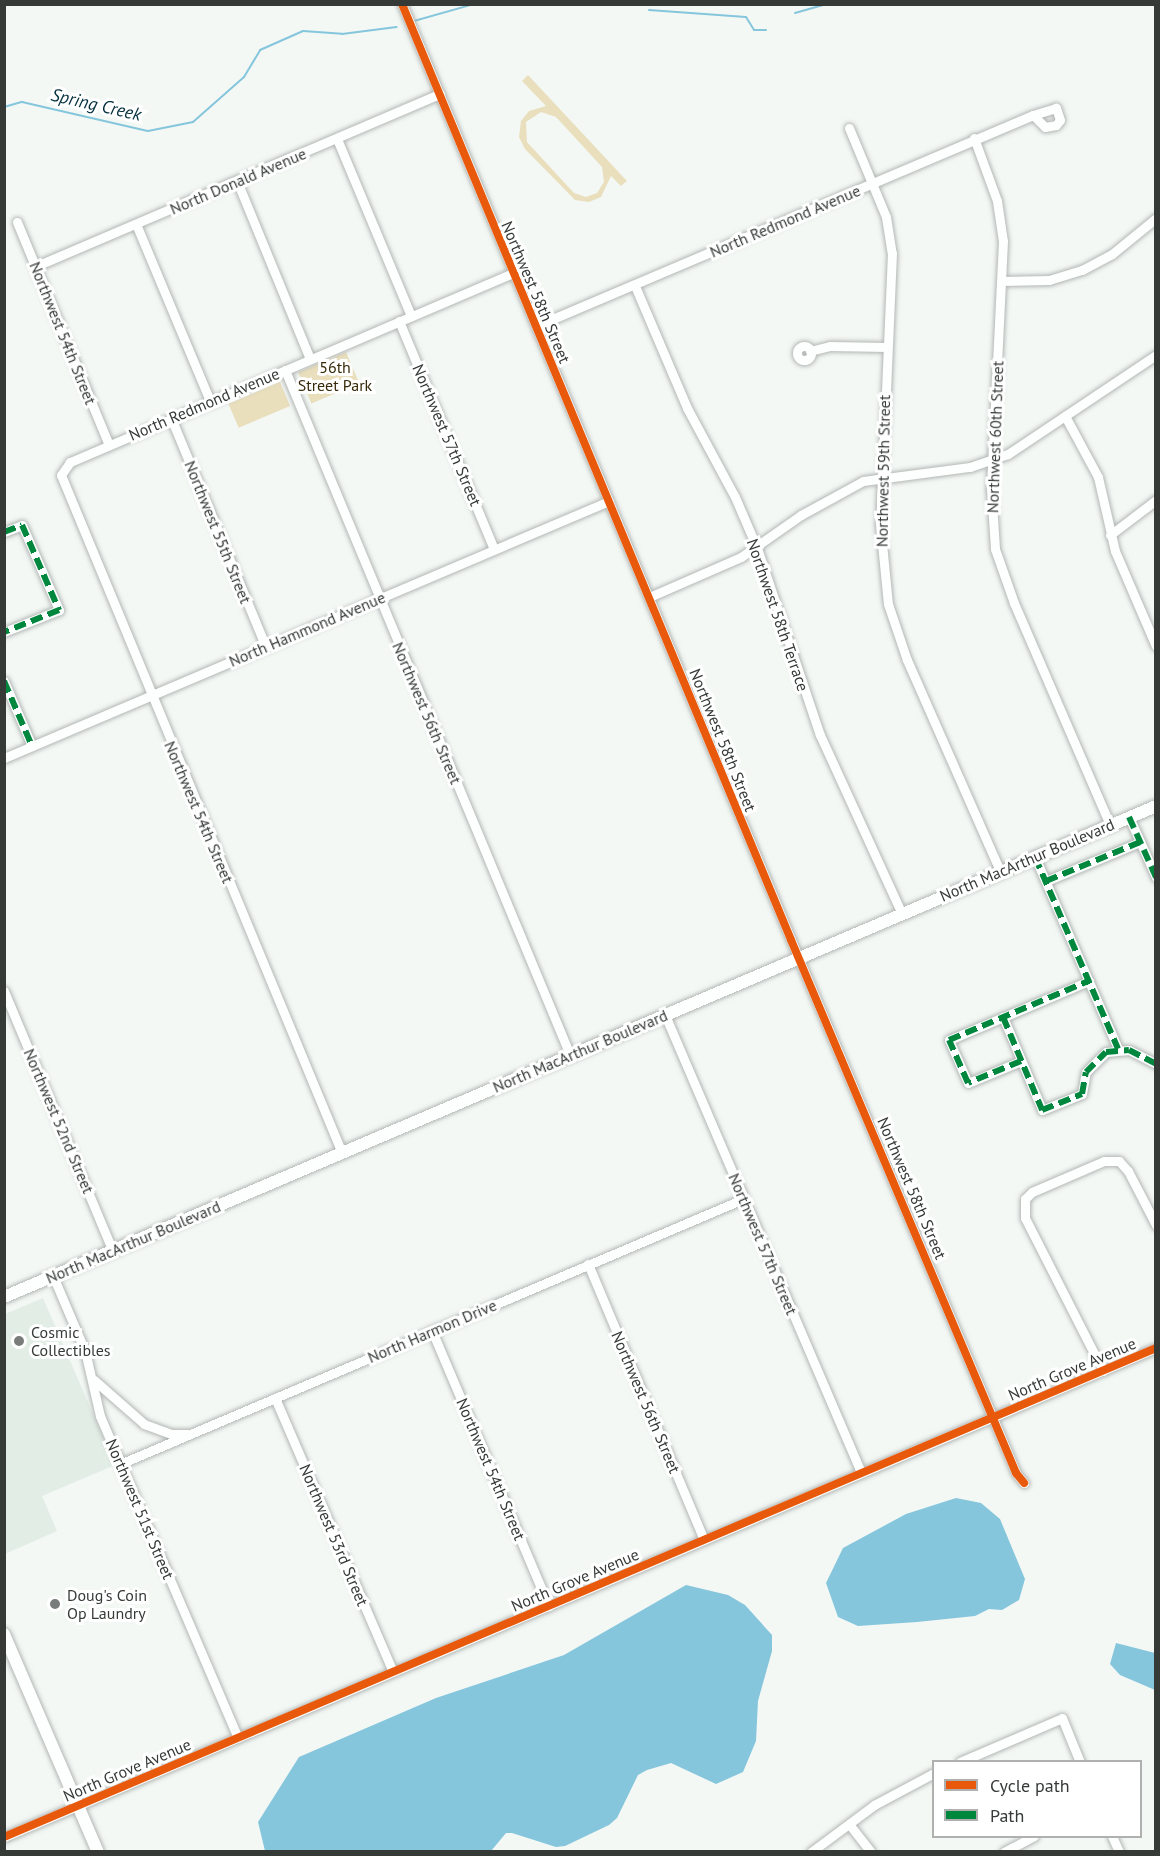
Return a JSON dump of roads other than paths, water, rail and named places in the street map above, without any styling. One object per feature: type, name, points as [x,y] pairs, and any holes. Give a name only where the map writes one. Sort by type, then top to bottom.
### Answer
[{"type":"main road","name":"North MacArthur Boulevard","points":[[4,1297],[1155,806]]},
{"type":"main road","points":[[4,1634],[98,1851]]},
{"type":"street","name":"Northwest 58th Street","points":[[402,4],[799,957],[995,1416],[1016,1473],[1024,1483]]},
{"type":"street","name":"North Donald Avenue","points":[[36,266],[440,94]]},
{"type":"street","name":"North Redmond Avenue","points":[[536,326],[974,138],[1033,115]]},
{"type":"street","name":"Northwest 59th Street","points":[[849,128],[886,217],[892,253],[881,477],[881,556],[894,625],[1000,871]]},
{"type":"street","name":"Northwest 60th Street","points":[[974,138],[997,201],[1003,241],[991,520],[1004,577],[1110,825]]},
{"type":"street","points":[[336,139],[411,316]]},
{"type":"street","points":[[237,181],[310,359]]},
{"type":"street","points":[[1002,281],[1049,279],[1082,270],[1112,254],[1155,218]]},
{"type":"street","name":"Northwest 54th Street","points":[[17,222],[109,445]]},
{"type":"street","points":[[136,225],[210,401]]},
{"type":"street","name":"North Redmond Avenue","points":[[62,470],[70,462],[109,445],[514,273]]},
{"type":"street","name":"Northwest 58th Terrace","points":[[635,285],[687,408],[735,497],[757,548],[820,735],[902,914]]},
{"type":"street","name":"Northwest 57th Street","points":[[399,321],[494,549]]},
{"type":"street","points":[[810,351],[830,346],[887,347]]},
{"type":"street","points":[[649,597],[757,548],[823,502],[881,477],[946,471],[992,461],[1065,416],[1155,355]]},
{"type":"street","name":"Northwest 56th Street","points":[[285,370],[570,1056]]},
{"type":"street","points":[[1065,416],[1098,477],[1110,535],[1155,645]]},
{"type":"street","name":"Northwest 55th Street","points":[[171,418],[266,647]]},
{"type":"street","name":"Northwest 54th Street","points":[[62,470],[62,481],[150,696],[342,1153]]},
{"type":"street","points":[[1110,535],[1155,500]]},
{"type":"street","name":"North Hammond Avenue","points":[[4,758],[609,501]]},
{"type":"street","points":[[4,532],[22,525],[58,610],[4,632]]},
{"type":"street","points":[[4,681],[32,746]]},
{"type":"street","points":[[1129,817],[1155,877]]},
{"type":"street","points":[[1046,882],[1140,842]]},
{"type":"street","points":[[1035,857],[1118,1049]]},
{"type":"street","points":[[1021,1060],[968,1083],[949,1040],[1089,981]]},
{"type":"street","name":"Northwest 52nd Street","points":[[4,991],[113,1251]]},
{"type":"street","name":"Northwest 57th Street","points":[[665,1015],[861,1473]]},
{"type":"street","points":[[1003,1017],[1042,1110],[1082,1094],[1092,1063],[1106,1052],[1118,1049],[1129,1050],[1155,1064]]},
{"type":"street","points":[[1103,1371],[1023,1210],[1027,1195],[1104,1161],[1119,1161],[1128,1170],[1155,1225]]},
{"type":"street","name":"North Harmon Drive","points":[[120,1464],[743,1199]]},
{"type":"street","name":"Northwest 56th Street","points":[[588,1264],[704,1540]]},
{"type":"street","name":"Northwest 51st Street","points":[[53,1276],[94,1380],[100,1416],[238,1738]]},
{"type":"street","name":"Northwest 54th Street","points":[[432,1331],[549,1606]]},
{"type":"street","name":"North Grove Avenue","points":[[4,1837],[1155,1348]]},
{"type":"street","points":[[94,1380],[144,1424],[171,1434],[190,1434]]},
{"type":"street","name":"Northwest 53rd Street","points":[[276,1398],[393,1672]]},
{"type":"street","points":[[962,1760],[1062,1718],[1080,1760]]},
{"type":"street","points":[[812,1851],[909,1783],[932,1773]]},
{"type":"street","points":[[849,1824],[872,1851]]},
{"type":"street","points":[[1004,1851],[1030,1838]]},
{"type":"water","points":[[956,1498],[981,1503],[1000,1519],[1025,1579],[1019,1600],[1002,1610],[989,1609],[975,1616],[917,1622],[858,1626],[838,1617],[826,1583],[843,1548],[906,1514]]},
{"type":"water","points":[[686,1585],[728,1595],[745,1605],[772,1635],[772,1651],[758,1701],[756,1741],[743,1772],[716,1784],[671,1763],[647,1770],[638,1775],[617,1818],[609,1825],[565,1846],[556,1847],[506,1833],[491,1851],[265,1851],[258,1822],[299,1757],[436,1698],[564,1655]]},
{"type":"water","points":[[1116,1643],[1155,1653],[1155,1690],[1120,1675],[1110,1664]]},
{"type":"waterway","name":"Spring Creek","points":[[414,21],[474,4]]},
{"type":"waterway","name":"Spring Creek","points":[[795,13],[826,4]]},
{"type":"waterway","name":"Spring Creek","points":[[649,10],[746,17],[754,30],[766,30]]},
{"type":"waterway","name":"Spring Creek","points":[[4,107],[22,102],[148,131],[193,122],[244,77],[260,50],[303,31],[342,34],[397,27]]},
{"type":"place","name":"Cosmic Collectibles","points":[[19,1341]]},
{"type":"place","name":"Doug's Coin Op Laundry","points":[[55,1604]]},
{"type":"park label","name":"56th Street Park","points":[[335,376]]}]
